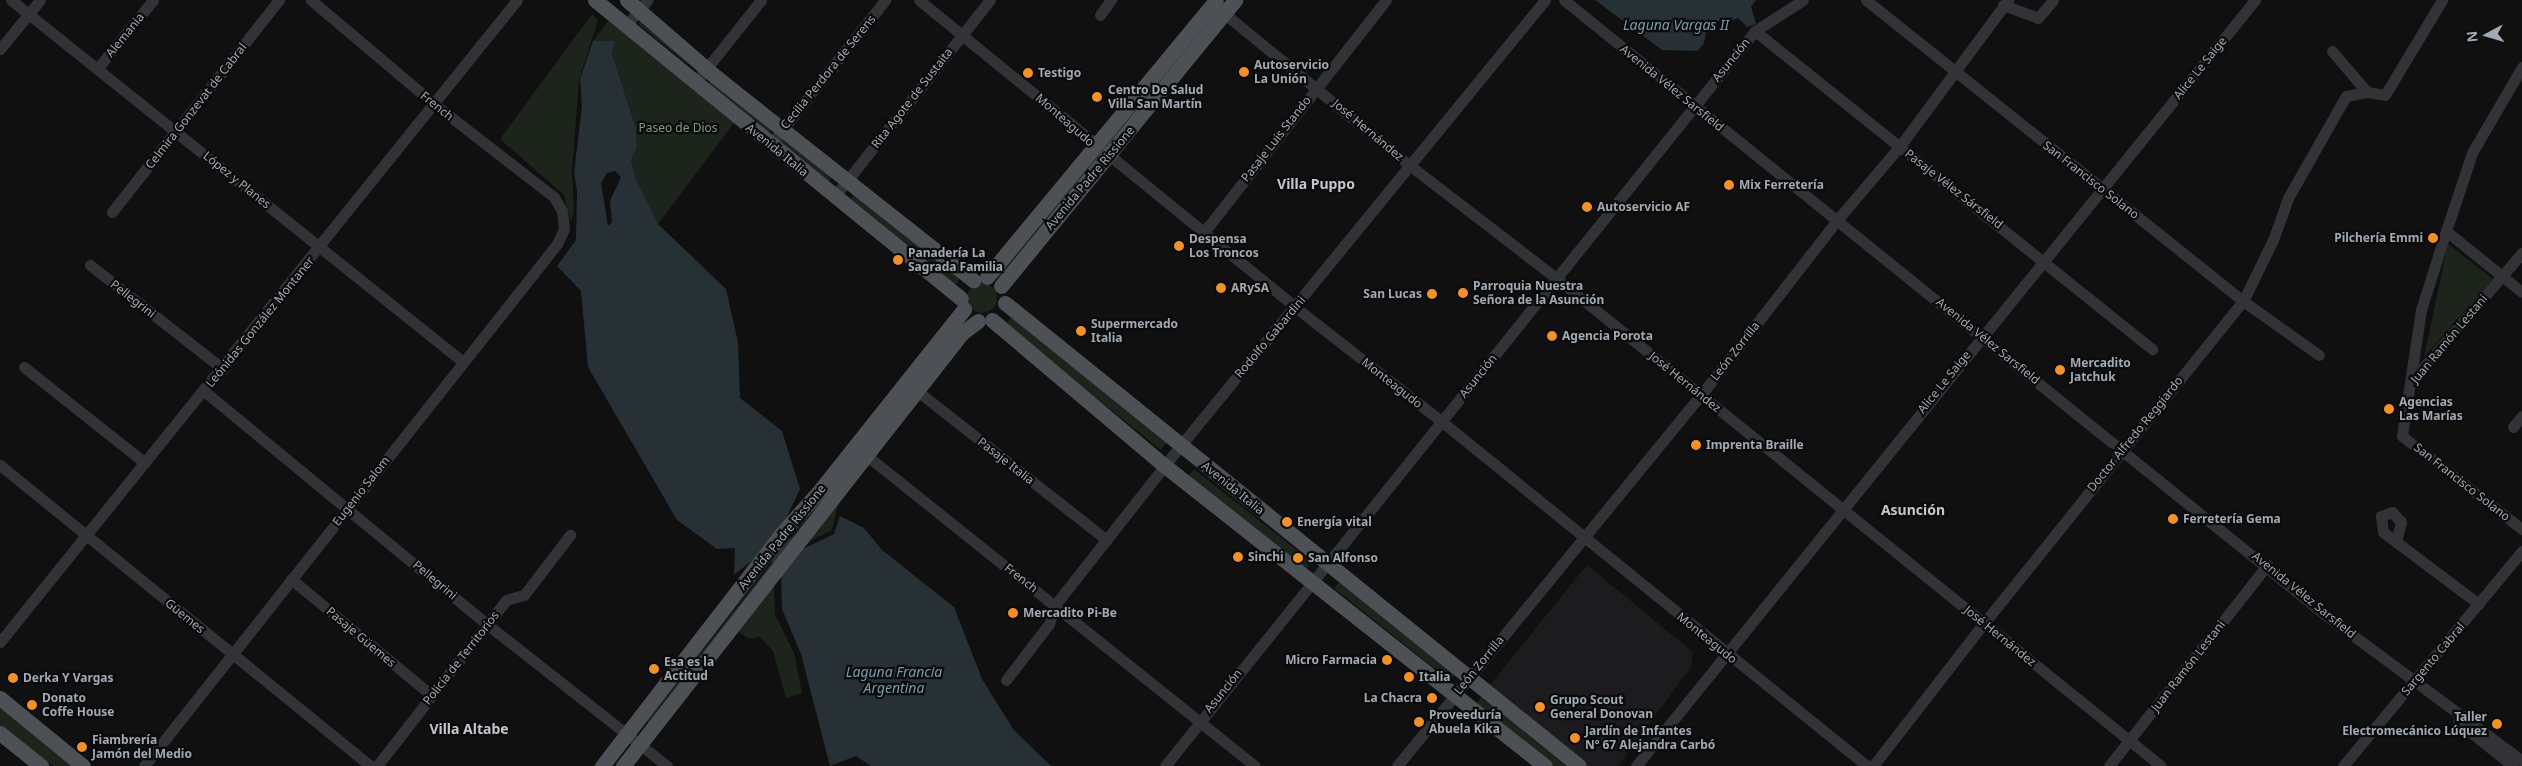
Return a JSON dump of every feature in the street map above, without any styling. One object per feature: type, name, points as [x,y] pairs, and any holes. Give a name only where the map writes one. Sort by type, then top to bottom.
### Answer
[{"type":"main road","name":"Avenida Italia","points":[[595,0],[835,196],[962,304]]},
{"type":"main road","name":"Avenida Italia","points":[[627,0],[644,5],[707,69],[846,181],[980,279]]},
{"type":"main road","name":"Avenida Padre Rissione","points":[[1001,286],[1235,0]]},
{"type":"main road","name":"Avenida Padre Rissione","points":[[980,279],[1096,146],[1212,1]]},
{"type":"main road","points":[[980,279],[1001,286],[1005,303],[1000,313],[985,320],[962,304],[964,289],[980,279]]},
{"type":"main road","name":"Avenida Italia","points":[[1005,303],[1468,679],[1579,766]]},
{"type":"main road","name":"Avenida Padre Rissione","points":[[912,386],[962,304]]},
{"type":"main road","name":"Avenida Italia","points":[[985,320],[1165,466],[1545,766]]},
{"type":"main road","name":"Avenida Padre Rissione","points":[[623,766],[798,543],[861,452],[912,386],[962,333],[985,320]]},
{"type":"main road","name":"Avenida Padre Rissione","points":[[602,766],[782,533],[861,452]]},
{"type":"main road","points":[[0,698],[83,766]]},
{"type":"main road","points":[[0,733],[41,766]]},
{"type":"street","name":"López y Planes","points":[[11,0],[462,360]]},
{"type":"street","points":[[0,49],[40,0]]},
{"type":"street","name":"Alemania","points":[[97,69],[153,0]]},
{"type":"street","name":"Celmira Gonzevat de Cabral","points":[[112,212],[280,0]]},
{"type":"street","name":"French","points":[[311,0],[433,103],[554,197],[562,210]]},
{"type":"street","name":"Leónidas González Montaner","points":[[0,642],[144,463],[223,369],[433,103],[517,0]]},
{"type":"street","points":[[695,83],[761,0]]},
{"type":"street","name":"Cecilia Perdora de Serens","points":[[771,144],[885,0]]},
{"type":"street","name":"Monteagudo","points":[[919,0],[962,33],[1108,156],[1204,232],[1295,308],[1441,421],[1728,656],[1867,766]]},
{"type":"street","name":"Rita Agote de Sustaita","points":[[835,196],[990,0]]},
{"type":"street","points":[[1100,15],[1112,0]]},
{"type":"street","name":"Pasaje Luis Stando","points":[[1204,232],[1386,0]]},
{"type":"street","name":"Rodolfo Gabardini","points":[[1006,680],[1049,624],[1055,605],[1165,466],[1180,444],[1295,308],[1408,164],[1545,0]]},
{"type":"street","name":"Avenida Vélez Sarsfield","points":[[1564,0],[2267,565],[2323,613],[2412,682],[2417,690],[2513,766]]},
{"type":"street","name":"Asunción","points":[[1165,766],[1199,721],[1755,31],[1804,0]]},
{"type":"street","name":"San Francisco Solano","points":[[1866,0],[2243,301],[2319,355]]},
{"type":"street","points":[[2006,3],[2038,18],[2053,0]]},
{"type":"street","name":"Alice Le Saige","points":[[1636,766],[1728,656],[1981,336],[2255,0]]},
{"type":"street","name":"Doctor Alfredo Reggiardo","points":[[1873,766],[1984,623],[2243,301],[2273,240],[2288,198],[2332,115],[2346,96],[2367,92],[2385,95],[2442,0]]},
{"type":"street","name":"José Hernández","points":[[1212,1],[1224,14],[1317,87],[1408,164],[1556,278],[2161,766]]},
{"type":"street","name":"León Zorrilla","points":[[1397,766],[1700,395],[1838,219],[1900,146],[2006,3]]},
{"type":"street","points":[[625,26],[644,5]]},
{"type":"street","name":"Pasaje Vélez Sársfield","points":[[1755,31],[2152,349]]},
{"type":"street","points":[[2332,51],[2367,92]]},
{"type":"street","points":[[2410,383],[2421,310],[2472,153],[2522,67]]},
{"type":"street","name":"Eugenio Salom","points":[[144,766],[462,360],[557,244],[564,228],[562,210]]},
{"type":"street","points":[[2446,231],[2522,292]]},
{"type":"street","name":"Juan Ramón Lestani","points":[[2402,436],[2410,383],[2522,253]]},
{"type":"street","name":"Pellegrini","points":[[90,265],[223,369]]},
{"type":"street","points":[[24,367],[144,463]]},
{"type":"street","name":"Pasaje Italia","points":[[912,386],[1106,540]]},
{"type":"street","name":"Pellegrini","points":[[204,392],[348,507],[488,625],[667,766]]},
{"type":"street","points":[[2513,427],[2522,416]]},
{"type":"street","name":"San Francisco Solano","points":[[2402,436],[2522,529]]},
{"type":"street","name":"French","points":[[861,452],[1255,766]]},
{"type":"street","name":"Güemes","points":[[0,465],[86,537],[370,766]]},
{"type":"street","name":"Policía de Territorios","points":[[377,766],[506,600],[524,595],[570,535]]},
{"type":"street","points":[[2396,542],[2479,604]]},
{"type":"street","name":"Sargento Cabral","points":[[2343,766],[2522,551]]},
{"type":"street","name":"Juan Ramón Lestani","points":[[2109,766],[2267,565]]},
{"type":"street","name":"Pasaje Güemes","points":[[292,579],[431,695]]},
{"type":"street","name":"Avenida Vélez Sarsfield","points":[[2412,682],[2421,684],[2522,761]]},
{"type":"shaded area","points":[[1587,565],[1693,652],[1691,667],[1618,766],[1587,766],[1489,686]]},
{"type":"green space","points":[[592,14],[598,20],[579,80],[572,172],[574,211],[571,222],[564,195],[500,139]]},
{"type":"green space","points":[[642,19],[692,61],[688,64],[638,24]]},
{"type":"green space","name":"Paseo de Dios","points":[[609,20],[736,120],[658,224],[636,179],[631,160],[637,147],[636,128],[612,54],[615,41],[593,41]]},
{"type":"green space","points":[[711,79],[772,129],[768,134],[707,85]]},
{"type":"green space","points":[[783,137],[833,176],[828,182],[778,143]]},
{"type":"green space","points":[[1093,158],[1096,160],[999,278],[996,276]]},
{"type":"green space","points":[[854,195],[962,276],[955,285],[851,199]]},
{"type":"green space","points":[[2448,244],[2493,279],[2424,357]]},
{"type":"green space","points":[[982,283],[992,288],[997,298],[992,308],[982,313],[972,308],[967,298],[972,288]]},
{"type":"green space","points":[[1011,317],[1167,442],[1161,450],[1005,325]]},
{"type":"green space","points":[[850,463],[852,465],[649,724],[647,721]]},
{"type":"green space","points":[[1194,469],[1312,562],[1306,569],[1188,476]]},
{"type":"green space","points":[[838,504],[832,530],[805,544]]},
{"type":"green space","points":[[1339,582],[1455,674],[1450,681],[1334,588]]},
{"type":"green space","points":[[774,584],[775,614],[794,653],[802,693],[786,698],[773,651],[760,637],[749,639],[737,631]]},
{"type":"green space","points":[[1481,697],[1566,766],[1552,766],[1476,705]]},
{"type":"green space","points":[[0,706],[74,766],[53,766],[0,725]]},
{"type":"water","name":"Laguna Vargas II","points":[[1595,0],[1756,0],[1751,7],[1756,24],[1747,27],[1738,18],[1725,24],[1719,21],[1708,25],[1704,43],[1698,51],[1662,50]]},
{"type":"water","name":"Laguna Francia Argentina","points":[[593,41],[615,41],[612,54],[636,128],[637,147],[631,160],[636,179],[658,224],[726,289],[738,342],[740,398],[782,431],[800,489],[781,529],[782,533],[805,548],[834,534],[840,516],[864,528],[882,550],[954,607],[982,679],[1013,729],[1051,766],[871,766],[856,756],[830,766],[801,654],[782,609],[781,570],[761,553],[734,575],[735,548],[717,549],[677,520],[588,367],[581,291],[557,266],[576,240],[577,192],[574,172],[582,106],[580,79]],"holes":[[[615,171],[621,177],[610,201],[612,222],[608,226],[601,183],[607,173]]]},
{"type":"place","name":"Autoservicio La Unión","points":[[1244,72]]},
{"type":"place","name":"Testigo","points":[[1028,73]]},
{"type":"place","name":"Centro De Salud Villa San Martín","points":[[1097,97]]},
{"type":"place","name":"Mix Ferretería","points":[[1729,185]]},
{"type":"place","name":"Autoservicio AF","points":[[1587,207]]},
{"type":"place","name":"Pilchería Emmi","points":[[2433,238]]},
{"type":"place","name":"Despensa Los Troncos","points":[[1179,246]]},
{"type":"place","name":"Panadería La Sagrada Familia","points":[[898,260]]},
{"type":"place","name":"ARySA","points":[[1221,288]]},
{"type":"place","name":"Parroquia Nuestra Señora de la Asunción","points":[[1463,293]]},
{"type":"place","name":"San Lucas","points":[[1432,294]]},
{"type":"place","name":"Supermercado Italia","points":[[1081,331]]},
{"type":"place","name":"Agencia Porota","points":[[1552,336]]},
{"type":"place","name":"Mercadito Jatchuk","points":[[2060,370]]},
{"type":"place","name":"Agencias Las Marías","points":[[2389,409]]},
{"type":"place","name":"Imprenta Braille","points":[[1696,445]]},
{"type":"place","name":"Ferretería Gema","points":[[2173,519]]},
{"type":"place","name":"Energía vital","points":[[1287,522]]},
{"type":"place","name":"Sinchi","points":[[1238,557]]},
{"type":"place","name":"San Alfonso","points":[[1298,558]]},
{"type":"place","name":"Mercadito Pi-Be","points":[[1013,613]]},
{"type":"place","name":"Micro Farmacia","points":[[1387,660]]},
{"type":"place","name":"Esa es la Actitud","points":[[654,669]]},
{"type":"place","name":"Italia","points":[[1409,677]]},
{"type":"place","name":"Derka Y Vargas","points":[[13,678]]},
{"type":"place","name":"La Chacra","points":[[1432,698]]},
{"type":"place","name":"Donato Coffe House","points":[[32,705]]},
{"type":"place","name":"Grupo Scout General Donovan","points":[[1540,707]]},
{"type":"place","name":"Proveeduría Abuela Kika","points":[[1419,722]]},
{"type":"place","name":"Taller Electromecánico Lúquez","points":[[2497,724]]},
{"type":"place","name":"Jardín de Infantes Nº 67 Alejandra Carbó","points":[[1575,738]]},
{"type":"place","name":"Fiambrería Jamón del Medio","points":[[82,747]]},
{"type":"district","name":"Villa Puppo","points":[[1316,184]]},
{"type":"district","name":"Asunción","points":[[1913,510]]},
{"type":"district","name":"Villa Altabe","points":[[469,729]]}]
